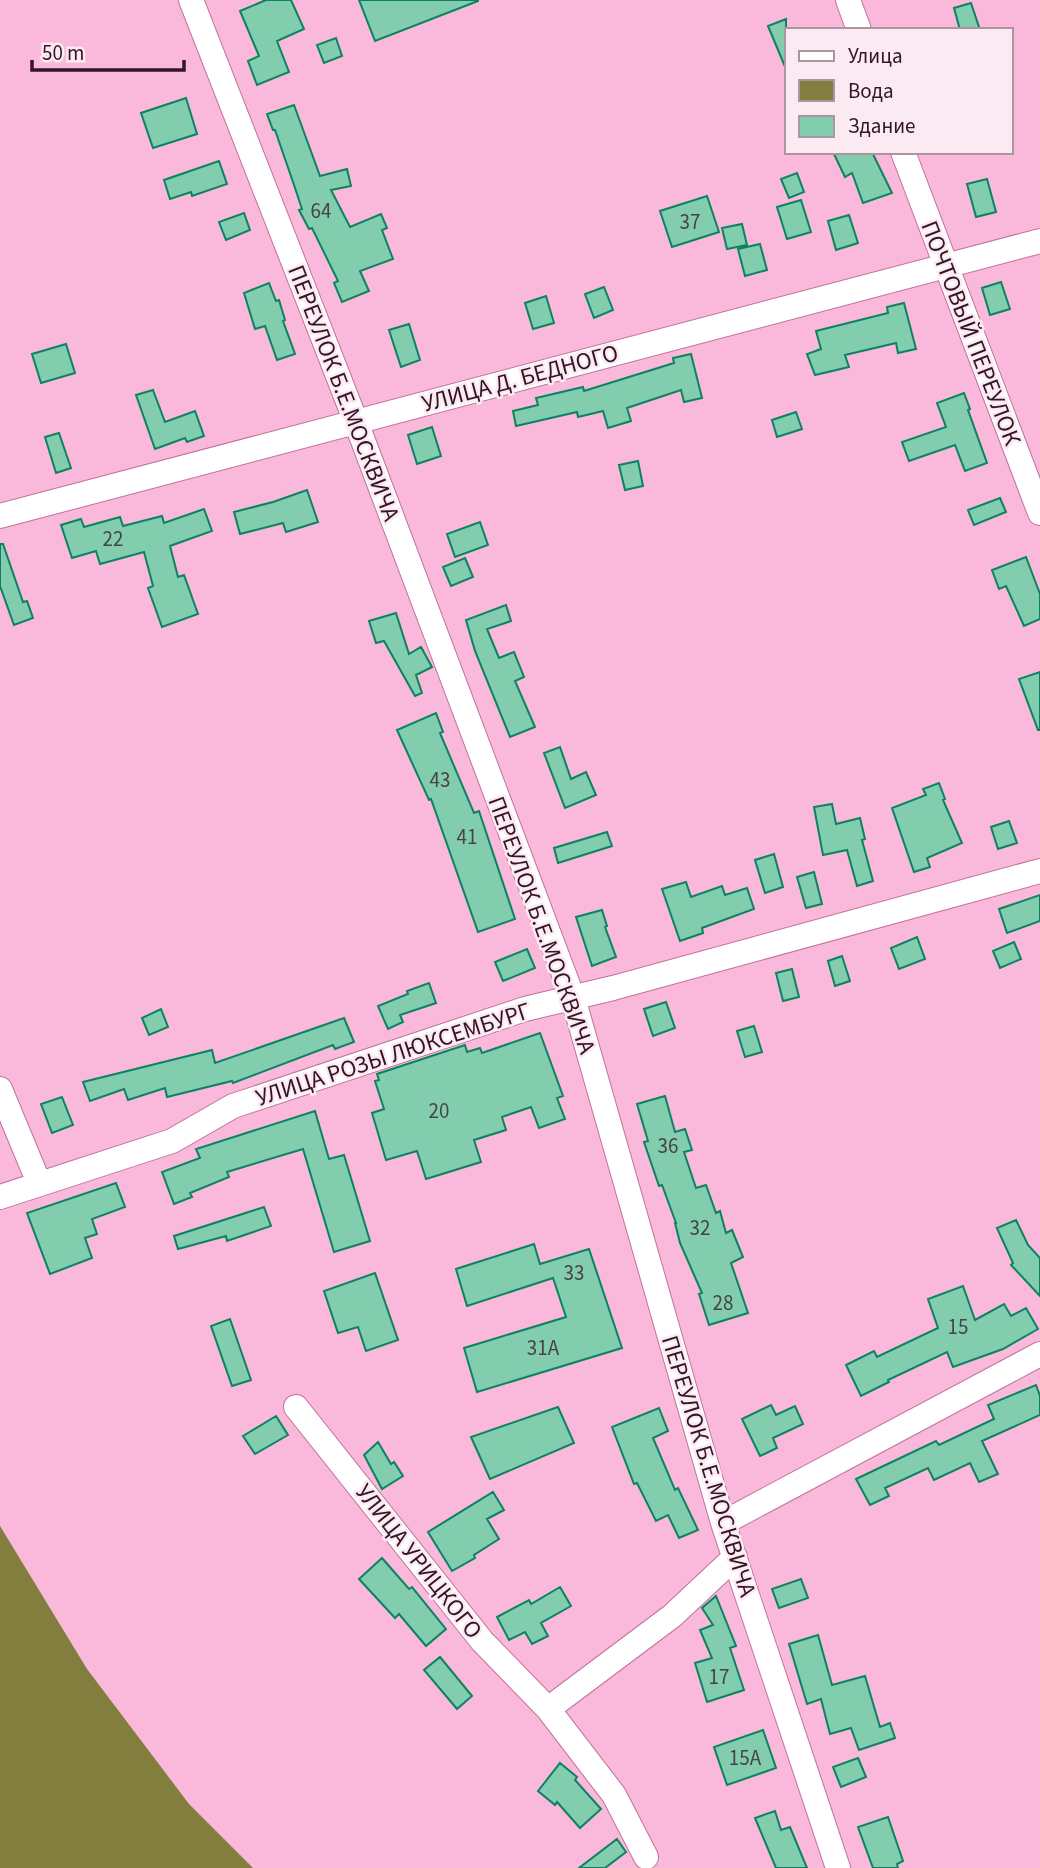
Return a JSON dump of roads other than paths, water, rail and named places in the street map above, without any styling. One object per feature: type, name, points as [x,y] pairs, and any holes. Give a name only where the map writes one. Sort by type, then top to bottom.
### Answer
[{"type":"street","name":"ПЕРЕУЛОК Б.Е.МОСКВИЧА","points":[[191,0],[356,422],[573,998],[723,1523],[838,1868]]},
{"type":"street","points":[[848,0],[858,28]]},
{"type":"street","name":"ПОЧТОВЫЙ ПЕРЕУЛОК","points":[[904,154],[1040,513]]},
{"type":"street","name":"УЛИЦА Д. БЕДНОГО","points":[[0,516],[1040,242]]},
{"type":"street","name":"УЛИЦА РОЗЫ ЛЮКСЕМБУРГ","points":[[0,1198],[172,1141],[233,1106],[525,1009],[1040,871]]},
{"type":"street","points":[[0,1089],[39,1183]]},
{"type":"street","points":[[723,1523],[1040,1354]]},
{"type":"street","name":"УЛИЦА УРИЦКОГО","points":[[296,1406],[482,1641],[548,1709],[614,1795],[646,1857]]},
{"type":"street","points":[[548,1709],[672,1616],[735,1557]]},
{"type":"water","points":[[0,1526],[87,1669],[189,1804],[253,1868],[0,1868]]}]
